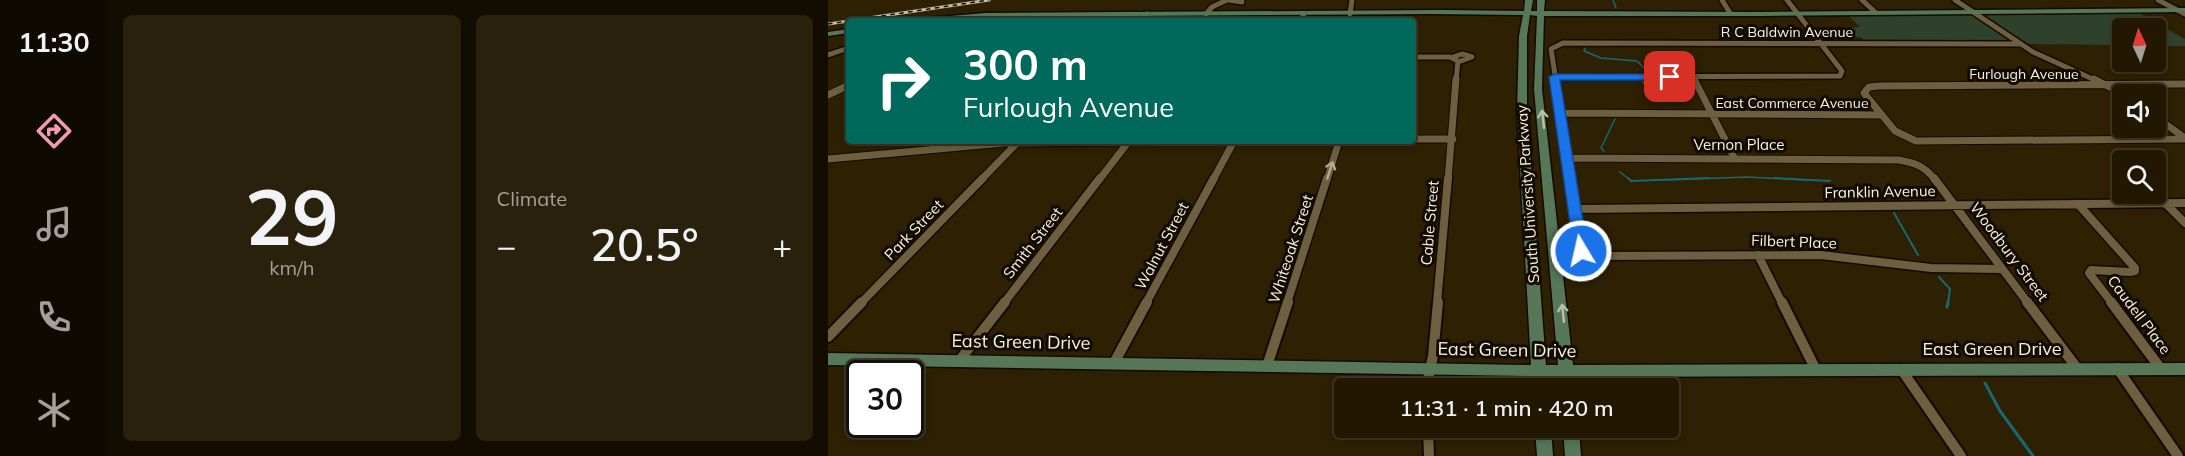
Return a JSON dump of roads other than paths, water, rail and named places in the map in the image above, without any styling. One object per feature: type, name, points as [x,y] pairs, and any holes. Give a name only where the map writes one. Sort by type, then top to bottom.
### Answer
[{"type":"main road","points":[[950,18],[985,15],[1146,14],[1302,17],[1528,8],[1629,13],[1730,14],[2182,11]]},
{"type":"main road","name":"South University Parkway","points":[[1528,8],[1523,43],[1522,111],[1539,378]]},
{"type":"main road","name":"South University Parkway","points":[[1540,8],[1538,89],[1568,378]]},
{"type":"main road","points":[[828,34],[846,31]]},
{"type":"main road","name":"East Green Drive","points":[[828,359],[1539,371],[2185,369]]},
{"type":"main road","points":[[1544,438],[1545,456]]},
{"type":"main road","points":[[1572,438],[1574,456]]},
{"type":"street","points":[[1206,14],[1212,6],[1228,0],[1242,2]]},
{"type":"street","points":[[1350,14],[1352,0]]},
{"type":"street","points":[[1722,0],[1730,14]]},
{"type":"street","points":[[1575,209],[1554,77],[1840,76],[1842,71],[1787,0]]},
{"type":"street","points":[[1862,0],[1875,12]]},
{"type":"street","points":[[1955,0],[2019,44],[2112,88]]},
{"type":"street","points":[[2158,0],[2182,11]]},
{"type":"street","points":[[1143,18],[1146,14]]},
{"type":"street","name":"R C Baldwin Avenue","points":[[1554,77],[1551,49],[1555,45],[2019,44]]},
{"type":"street","points":[[828,55],[846,49]]},
{"type":"street","name":"Cable Street","points":[[1416,57],[1456,59],[1453,139],[1433,356],[1428,378]]},
{"type":"street","points":[[1693,77],[1735,159]]},
{"type":"street","name":"Furlough Avenue","points":[[1881,115],[1864,91],[1879,86],[2185,84]]},
{"type":"street","points":[[828,95],[846,86]]},
{"type":"street","name":"East Commerce Avenue","points":[[1560,113],[1881,115]]},
{"type":"street","points":[[1881,115],[1899,134],[1909,139],[1959,142],[2185,139]]},
{"type":"street","points":[[2166,125],[2185,139]]},
{"type":"street","points":[[1416,140],[1453,139]]},
{"type":"street","points":[[828,159],[997,144]]},
{"type":"street","name":"Park Street","points":[[828,337],[1017,144]]},
{"type":"street","name":"Smith Street","points":[[960,361],[1127,144]]},
{"type":"street","name":"Walnut Street","points":[[1114,363],[1232,144]]},
{"type":"street","name":"Whiteoak Street","points":[[1267,366],[1339,144]]},
{"type":"street","name":"Vernon Place","points":[[1567,158],[1910,162]]},
{"type":"street","name":"Woodbury Street","points":[[1910,162],[1928,170],[2077,368]]},
{"type":"street","name":"Franklin Avenue","points":[[2166,203],[2185,203]]},
{"type":"street","name":"Caudell Place","points":[[2078,204],[2135,268],[2135,271],[2130,272],[2091,270],[2089,273],[2161,369]]},
{"type":"street","name":"Franklin Avenue","points":[[1575,209],[2112,204]]},
{"type":"street","points":[[2166,204],[2185,223]]},
{"type":"street","name":"Filbert Place","points":[[1575,209],[1581,251],[1585,256],[1821,255],[1931,268],[2002,269]]},
{"type":"street","points":[[1758,255],[1815,370]]},
{"type":"street","points":[[2117,368],[2178,456]]},
{"type":"street","points":[[1901,369],[1961,456]]},
{"type":"street","points":[[1428,438],[1429,456]]},
{"type":"waterway","points":[[1613,0],[1616,8]]},
{"type":"waterway","points":[[1585,48],[1584,51],[1601,58],[1637,61],[1643,67]]},
{"type":"waterway","points":[[1643,82],[1660,102]]},
{"type":"waterway","points":[[1604,151],[1601,148],[1615,119]]},
{"type":"waterway","points":[[1620,172],[1630,180]]},
{"type":"waterway","points":[[1666,180],[1747,177],[1805,180]]},
{"type":"waterway","points":[[1630,180],[1709,178]]},
{"type":"waterway","points":[[1774,178],[1830,181]]},
{"type":"waterway","points":[[1894,213],[1918,255]]},
{"type":"waterway","points":[[1939,277],[1950,289],[1948,303]]},
{"type":"waterway","points":[[1947,307],[1948,302]]},
{"type":"waterway","points":[[1985,383],[2000,411],[2033,456]]},
{"type":"railway","points":[[868,18],[989,0]]},
{"type":"railway","points":[[828,24],[846,21]]}]
